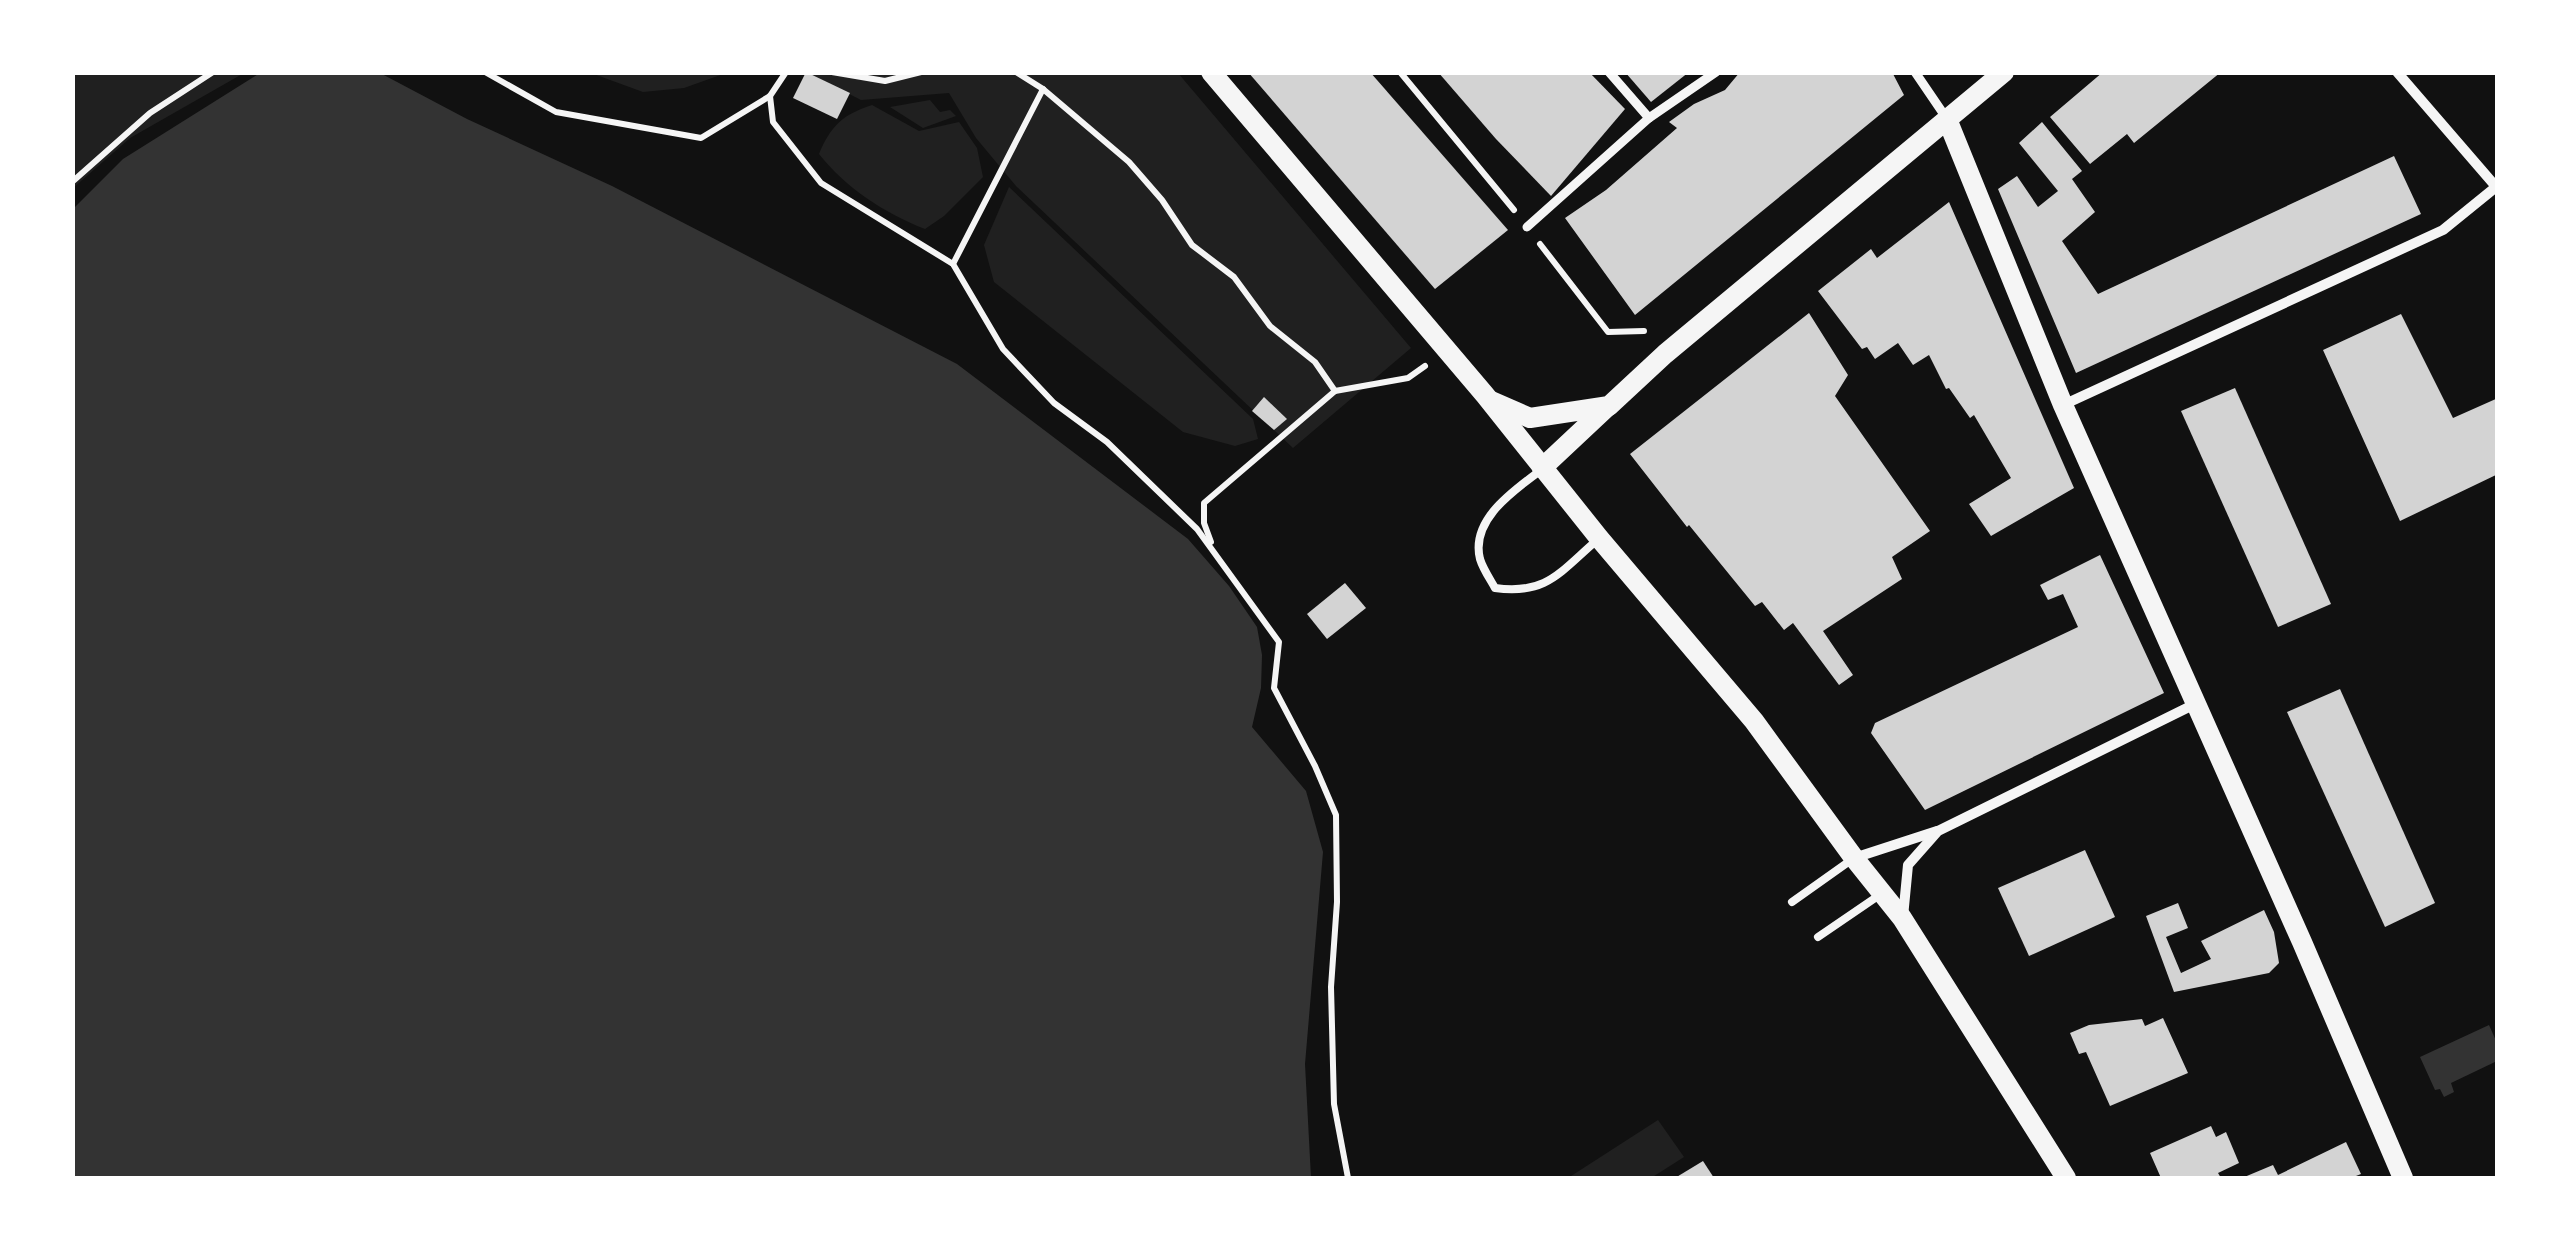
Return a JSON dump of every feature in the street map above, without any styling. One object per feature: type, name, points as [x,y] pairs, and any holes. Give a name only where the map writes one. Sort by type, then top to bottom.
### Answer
[{"type":"main road","points":[[1211,72],[1754,721],[1902,918],[2066,1178]]},
{"type":"main road","points":[[1542,468],[1665,354],[2004,72]]},
{"type":"main road","points":[[1947,119],[2064,406],[2403,1178]]},
{"type":"main road","points":[[1489,401],[1530,418],[1609,406]]},
{"type":"street","points":[[1609,72],[1649,118]]},
{"type":"street","points":[[1528,227],[1649,118],[1716,72]]},
{"type":"street","points":[[1915,72],[1947,119]]},
{"type":"street","points":[[2064,406],[2443,230],[2496,188],[2398,72]]},
{"type":"street","points":[[1854,858],[1938,831],[2195,704]]},
{"type":"street","points":[[1902,918],[1908,865],[1938,831]]},
{"type":"lane","points":[[1542,468],[1500,502],[1480,533],[1479,557],[1494,588],[1521,592],[1544,584],[1599,538]]},
{"type":"lane","points":[[1792,902],[1854,858]]},
{"type":"lane","points":[[1818,937],[1881,894]]},
{"type":"path","points":[[72,182],[150,114],[213,72]]},
{"type":"path","points":[[485,72],[556,112],[701,138],[770,96],[786,72]]},
{"type":"path","points":[[832,72],[885,81],[921,72]]},
{"type":"path","points":[[1016,72],[1043,89],[1130,162],[1192,245],[1234,276],[1270,326],[1315,362],[1335,391]]},
{"type":"path","points":[[952,264],[1043,89]]},
{"type":"path","points":[[770,96],[773,122],[821,182],[952,264],[1003,349],[1054,403],[1107,442],[1197,529],[1279,642],[1274,688],[1336,815],[1337,902],[1331,987],[1334,1104],[1348,1178]]},
{"type":"path","points":[[1215,550],[1204,523],[1204,504],[1335,391],[1408,378],[1446,350]]},
{"type":"shaded area","points":[[73,73],[244,73],[130,138],[73,188]]},
{"type":"shaded area","points":[[260,73],[380,73],[467,119],[612,186],[957,364],[1188,539],[1229,586],[1257,627],[1262,655],[1261,688],[1252,727],[1306,791],[1323,852],[1305,1064],[1311,1178],[73,1178],[73,209],[123,159]]},
{"type":"shaded area","points":[[591,73],[726,73],[684,88],[643,92]]},
{"type":"shaded area","points":[[808,73],[1178,73],[1411,348],[1293,448],[1016,186],[976,138],[949,93],[861,100]]},
{"type":"shaded area","points":[[930,100],[940,112],[950,110],[956,116],[923,128],[890,107]]},
{"type":"shaded area","points":[[872,105],[919,131],[959,122],[977,148],[983,177],[944,216],[925,229],[867,198],[819,154],[840,122]]},
{"type":"shaded area","points":[[1009,187],[1253,419],[1258,439],[1235,446],[1183,432],[994,282],[984,245]]},
{"type":"shaded area","points":[[2489,1025],[2497,1043],[2497,1061],[2451,1083],[2454,1092],[2444,1097],[2440,1089],[2435,1090],[2420,1057]]},
{"type":"shaded area","points":[[1658,1120],[1684,1157],[1651,1178],[1568,1178]]},
{"type":"building","points":[[806,72],[850,93],[837,119],[793,98]]},
{"type":"building","points":[[1248,72],[1370,72],[1508,230],[1435,289]]},
{"type":"building","points":[[1438,72],[1589,72],[1625,109],[1551,196]]},
{"type":"building","points":[[1625,72],[1689,72],[1651,102]]},
{"type":"building","points":[[1740,72],[1892,72],[1904,95],[1635,315],[1565,218],[1606,190],[1677,128],[1669,122],[1694,104],[1725,90]]},
{"type":"building","points":[[2103,72],[2221,72],[2134,143],[2127,134],[2090,164],[2050,117]]},
{"type":"building","points":[[2042,122],[2082,171],[2072,179],[2095,212],[2062,241],[2098,294],[2394,156],[2421,214],[2076,373],[1998,189],[2017,176],[2038,207],[2058,191],[2019,143]]},
{"type":"building","points":[[1949,202],[2074,488],[1991,536],[1969,504],[2011,478],[1974,415],[1970,418],[1946,389],[1929,355],[1913,365],[1898,343],[1875,359],[1867,347],[1862,349],[1818,291],[1871,249],[1877,258]]},
{"type":"building","points":[[1809,313],[1848,375],[1835,396],[1930,531],[1892,557],[1902,579],[1823,631],[1853,675],[1839,685],[1793,623],[1784,630],[1762,602],[1755,606],[1630,454]]},
{"type":"building","points":[[2401,314],[2453,418],[2498,398],[2498,474],[2400,521],[2323,350]]},
{"type":"building","points":[[2235,388],[2331,604],[2278,627],[2181,411]]},
{"type":"building","points":[[1264,397],[1287,419],[1274,430],[1252,411]]},
{"type":"building","points":[[2100,555],[2164,693],[1925,810],[1871,733],[1875,723],[2078,627],[2063,594],[2048,600],[2040,585]]},
{"type":"building","points":[[1345,583],[1366,608],[1327,639],[1307,614]]},
{"type":"building","points":[[2340,689],[2435,903],[2385,927],[2287,712]]},
{"type":"building","points":[[2085,850],[2115,917],[2029,956],[1998,888]]},
{"type":"building","points":[[2178,903],[2188,928],[2166,937],[2181,973],[2211,959],[2201,941],[2264,910],[2274,932],[2279,963],[2269,973],[2174,992],[2146,916]]},
{"type":"building","points":[[2163,1018],[2188,1073],[2110,1106],[2086,1052],[2079,1054],[2070,1033],[2089,1025],[2142,1019],[2145,1026]]},
{"type":"building","points":[[2211,1126],[2216,1137],[2226,1132],[2239,1163],[2218,1173],[2221,1178],[2161,1178],[2150,1153]]},
{"type":"building","points":[[2346,1142],[2361,1174],[2351,1178],[2242,1178],[2273,1165],[2278,1175]]},
{"type":"building","points":[[1703,1161],[1714,1178],[1675,1178]]}]
